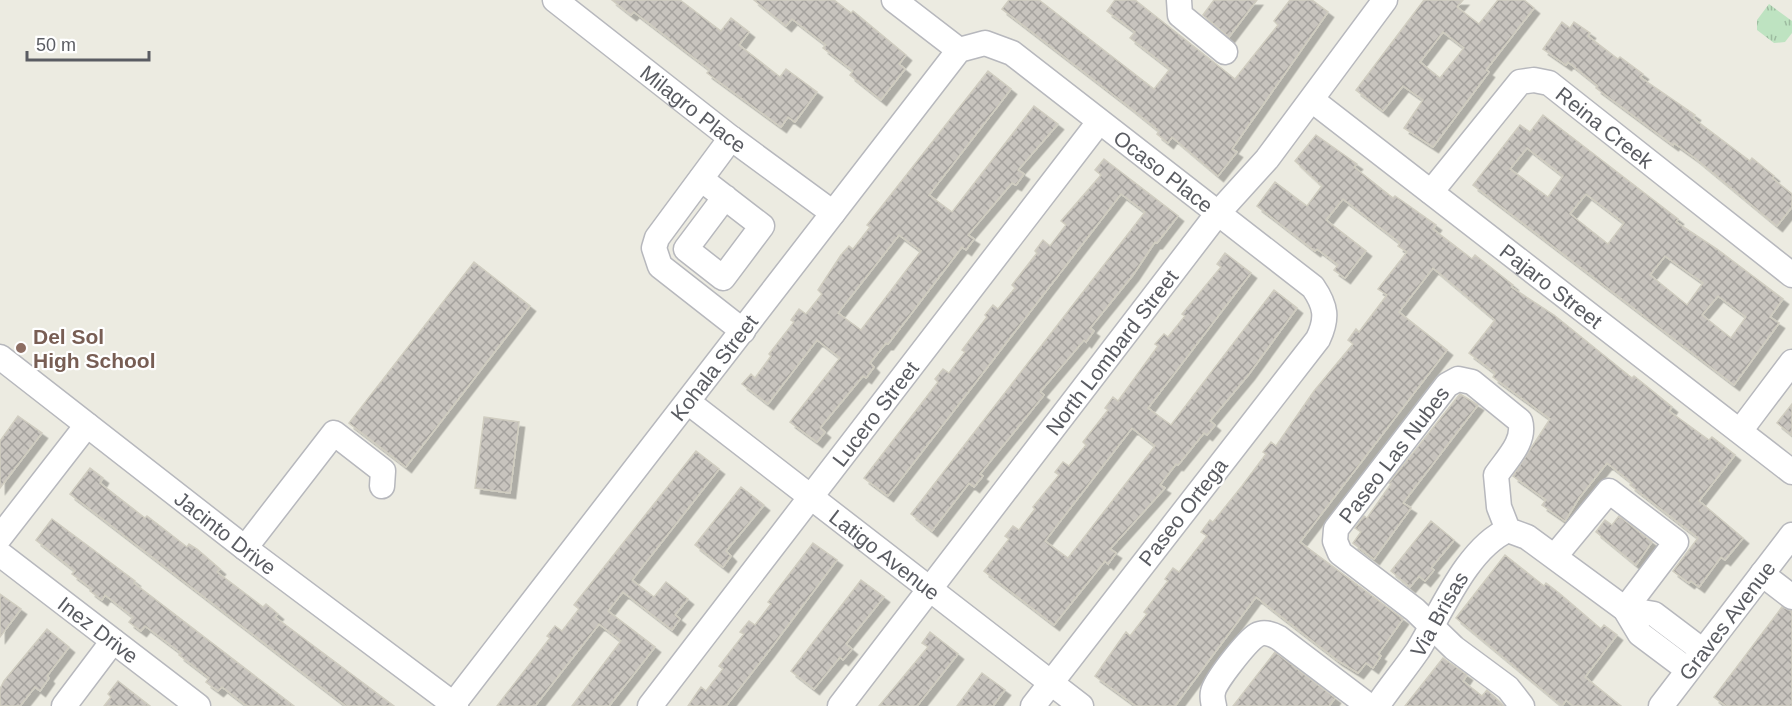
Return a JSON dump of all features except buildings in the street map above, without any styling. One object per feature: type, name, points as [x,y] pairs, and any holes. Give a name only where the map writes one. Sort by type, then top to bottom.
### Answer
[{"type":"street","name":"Milagro Place","points":[[555,0],[731,138],[833,213]]},
{"type":"street","points":[[894,0],[959,50]]},
{"type":"street","points":[[1179,0],[1180,15],[1225,51]]},
{"type":"street","name":"North Lombard Street","points":[[840,706],[1218,213],[1267,159],[1385,0]]},
{"type":"street","name":"Ocaso Place","points":[[959,50],[985,43],[1012,53],[1313,287],[1322,300],[1326,315]]},
{"type":"street","name":"Kohala Street","points":[[454,705],[959,50]]},
{"type":"street","name":"Reina Creek","points":[[1431,192],[1520,82],[1534,80],[1549,83],[1792,275]]},
{"type":"street","name":"Pajaro Street","points":[[1312,100],[1792,472]]},
{"type":"street","name":"Lucero Street","points":[[650,706],[1099,122]]},
{"type":"street","points":[[731,138],[657,238],[654,248],[660,266],[742,331]]},
{"type":"street","points":[[701,179],[725,197]]},
{"type":"street","name":"Paseo Ortega","points":[[1033,706],[1318,339],[1326,315]]},
{"type":"street","points":[[1740,431],[1792,362]]},
{"type":"street","name":"Jacinto Drive","points":[[4,368],[87,425],[244,548],[454,705]]},
{"type":"street","name":"Paseo Las Nubes","points":[[1431,625],[1340,553],[1335,541],[1336,529],[1447,385],[1458,379],[1472,382],[1520,421],[1522,435],[1519,442],[1496,475],[1499,507],[1508,530]]},
{"type":"street","name":"Latigo Avenue","points":[[688,402],[1081,706]]},
{"type":"street","points":[[0,537],[87,425]]},
{"type":"street","points":[[244,548],[334,433],[383,471],[382,486]]},
{"type":"street","points":[[1556,556],[1609,491],[1676,542],[1625,609]]},
{"type":"street","points":[[1508,530],[1527,537],[1556,556],[1625,609],[1640,634],[1688,670]]},
{"type":"street","name":"Via Brisas","points":[[1377,706],[1418,650],[1444,599],[1493,537],[1508,530]]},
{"type":"street","name":"Graves Avenue","points":[[1668,703],[1688,670],[1792,535]]},
{"type":"street","name":"Inez Drive","points":[[0,554],[198,706]]},
{"type":"street","points":[[1762,574],[1792,597]]},
{"type":"street","points":[[1625,609],[1654,614],[1703,651]]},
{"type":"street","points":[[1431,625],[1454,648],[1508,688],[1522,706]]},
{"type":"street","points":[[1214,706],[1213,692],[1217,683],[1249,642],[1264,633],[1279,638],[1369,706]]},
{"type":"street","points":[[64,706],[113,641]]},
{"type":"green space","points":[[1769,4],[1792,21],[1792,33],[1785,42],[1774,43],[1757,30],[1757,20]]},
{"type":"place","name":"Del Sol High School","points":[[21,348]]}]
